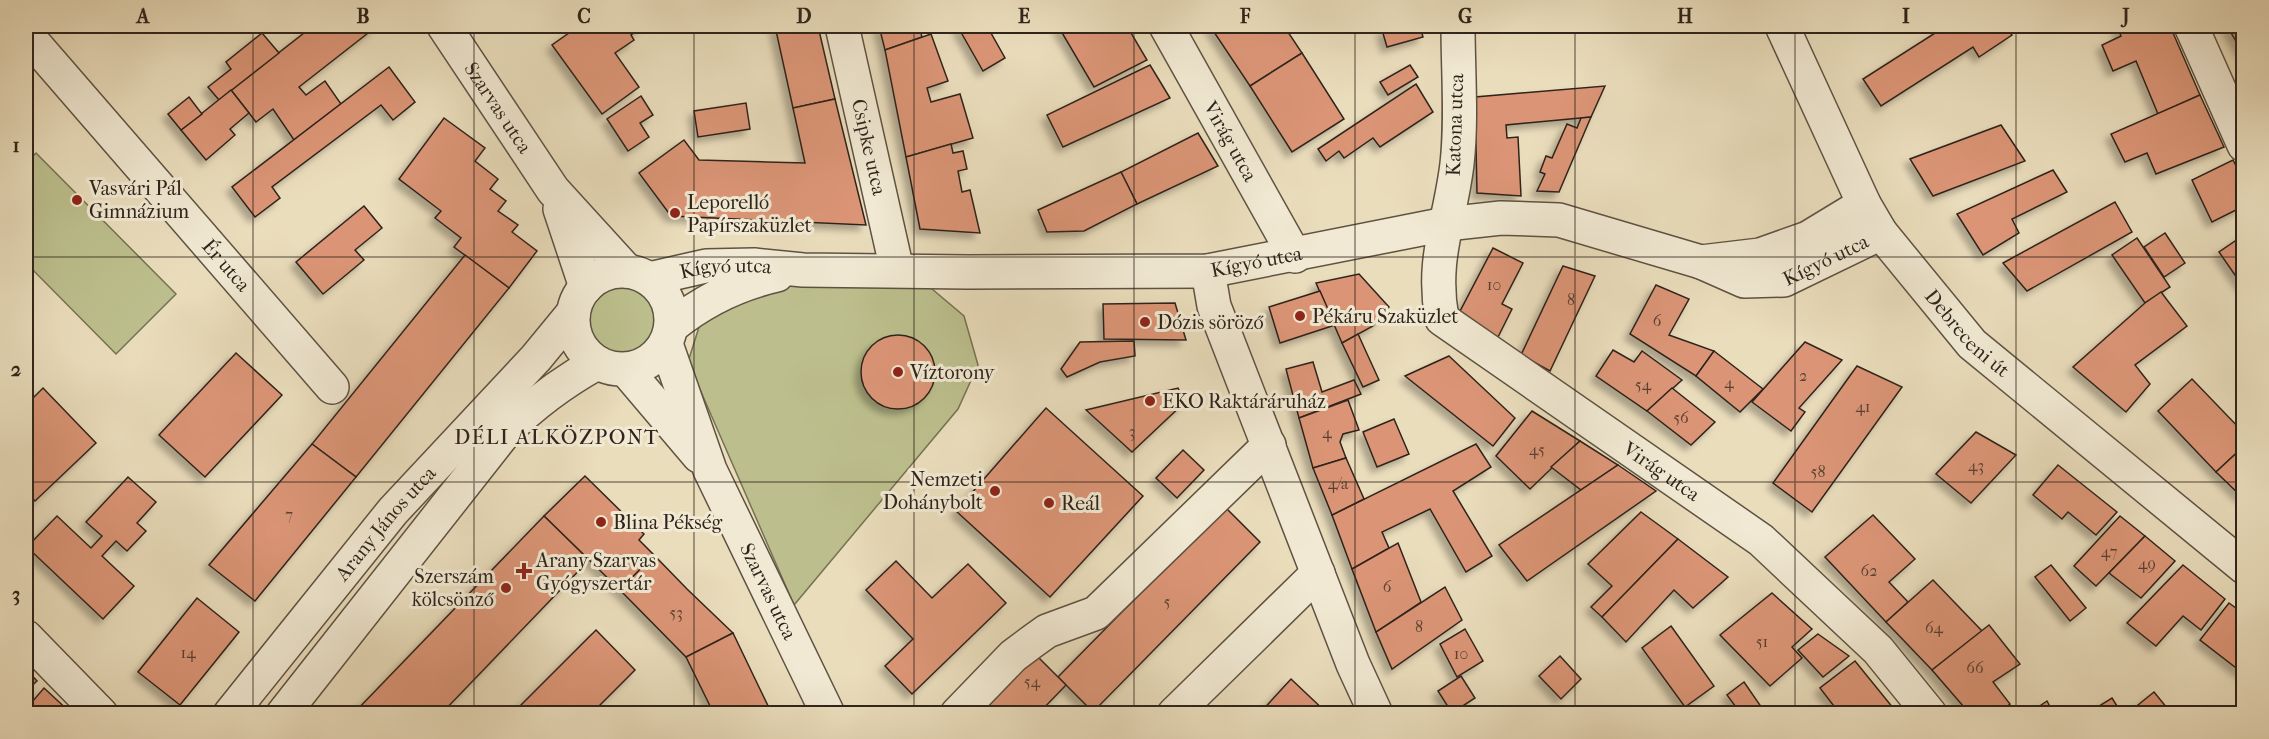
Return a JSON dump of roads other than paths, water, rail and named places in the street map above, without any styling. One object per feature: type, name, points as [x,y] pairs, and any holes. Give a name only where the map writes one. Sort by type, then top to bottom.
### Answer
[{"type":"street","name":"Szarvas utca","points":[[444,26],[553,190],[638,275]]},
{"type":"street","name":"Csipke utca","points":[[842,26],[897,270]]},
{"type":"street","name":"Virág utca","points":[[1166,26],[1295,255]]},
{"type":"street","name":"Katona utca","points":[[1446,224],[1457,163],[1458,26]]},
{"type":"street","name":"Debreceni út","points":[[1782,26],[1864,204],[1881,233],[1972,344],[2244,567]]},
{"type":"street","points":[[2191,26],[2244,145]]},
{"type":"street","name":"Ér utca","points":[[26,34],[332,387]]},
{"type":"street","name":"Szarvas utca","points":[[553,190],[579,300]]},
{"type":"street","name":"Kígyó utca","points":[[1701,262],[1760,255],[1798,241],[1864,204]]},
{"type":"street","name":"Kígyó utca","points":[[638,275],[706,266],[754,265],[803,270],[1208,271],[1446,224],[1502,218],[1559,220],[1701,262],[1744,281],[1784,280],[1881,233]]},
{"type":"street","name":"Virág utca","points":[[1446,224],[1437,271],[1437,290],[1442,319],[1761,540],[1878,650],[1930,714]]},
{"type":"street","name":"Kígyó utca","points":[[669,335],[696,307],[721,293],[759,279],[803,270]]},
{"type":"street","points":[[1208,271],[1214,306],[1353,664],[1376,714]]},
{"type":"street","points":[[604,274],[638,275],[668,299],[669,335],[656,357],[642,366],[611,367],[580,347],[575,336],[579,300],[604,274]]},
{"type":"street","name":"Arany János utca","points":[[230,714],[393,511],[536,358],[579,300]]},
{"type":"street","name":"Szarvas utca","points":[[669,335],[710,470],[828,714]]},
{"type":"street","name":"Szarvas utca","points":[[611,367],[710,470]]},
{"type":"street","name":"Arany János utca","points":[[283,714],[505,432],[533,404],[558,386],[611,367]]},
{"type":"street","points":[[957,714],[1014,656],[1047,631],[1096,613],[1269,445]]},
{"type":"street","points":[[1174,714],[1318,573]]},
{"type":"street","points":[[26,637],[102,714]]},
{"type":"place","name":"Vasvári Pál Gimnázium","points":[[77,200]]},
{"type":"place","name":"Leporelló Papírszaküzlet","points":[[675,213]]},
{"type":"place","name":"Pékáru Szaküzlet","points":[[1300,316]]},
{"type":"place","name":"Dózis söröző","points":[[1145,322]]},
{"type":"place","name":"Víztorony","points":[[898,372]]},
{"type":"place","name":"EKO Raktáráruház","points":[[1150,401]]},
{"type":"place","name":"Nemzeti Dohánybolt","points":[[995,491]]},
{"type":"place","name":"Reál","points":[[1049,503]]},
{"type":"place","name":"Blina Pékség","points":[[601,522]]},
{"type":"place","name":"Arany Szarvas Gyógyszertár","points":[[524,571]]},
{"type":"place","name":"Szerszám kölcsönző","points":[[506,588]]},
{"type":"district","name":"DÉLI ALKÖZPONT","points":[[557,437]]}]
